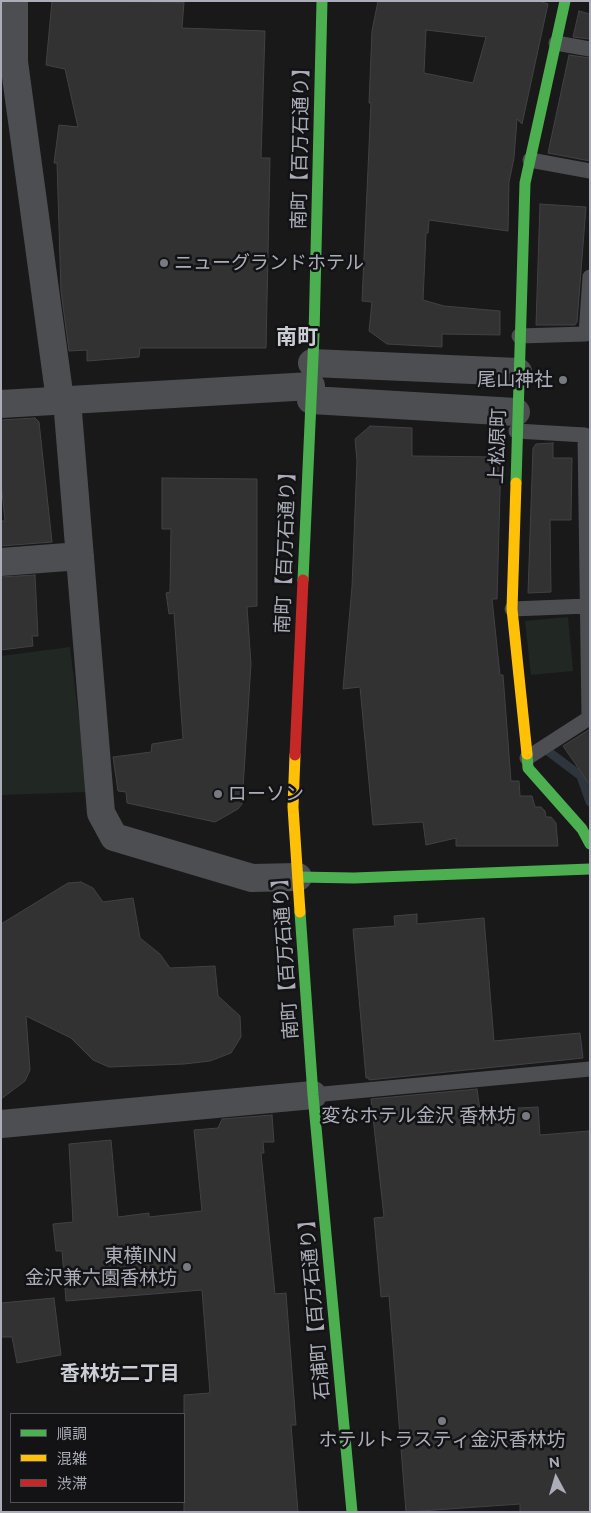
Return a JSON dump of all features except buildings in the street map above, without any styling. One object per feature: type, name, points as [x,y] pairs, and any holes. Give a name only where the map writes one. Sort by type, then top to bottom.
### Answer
[{"type":"main road","name":"南町【百万石通り】","points":[[313,1095],[293,806],[311,383],[322,1]]},
{"type":"main road","name":"上松原町","points":[[565,1],[525,183],[516,421],[512,609],[528,768],[586,832],[590,844]]},
{"type":"main road","points":[[298,877],[354,878],[590,869]]},
{"type":"main road","name":"石浦町【百万石通り】","points":[[313,1095],[352,1512]]},
{"type":"street","points":[[14,1],[7,62],[64,400],[80,556],[101,813],[114,837],[252,878],[298,877]]},
{"type":"street","points":[[1,404],[311,383],[518,372]]},
{"type":"street","points":[[311,383],[516,421]]},
{"type":"street","points":[[1,562],[80,556]]},
{"type":"street","points":[[1,1124],[313,1095]]},
{"type":"lane","points":[[556,43],[590,49]]},
{"type":"lane","points":[[530,160],[590,171]]},
{"type":"lane","points":[[519,336],[586,334],[590,277]]},
{"type":"lane","points":[[516,421],[585,435],[590,718],[527,758]]},
{"type":"lane","points":[[512,609],[588,606]]},
{"type":"lane","points":[[313,1095],[590,1069]]},
{"type":"shaded area","points":[[568,617],[573,671],[531,675],[525,621]]},
{"type":"shaded area","points":[[70,647],[88,792],[1,795],[1,656]]},
{"type":"waterway","points":[[549,752],[581,776],[590,802]]},
{"type":"traffic: fast","points":[[303,580],[314,335],[322,1]]},
{"type":"traffic: fast","points":[[516,483],[525,183],[565,1]]},
{"type":"traffic: fast","points":[[527,754],[528,768],[582,829],[590,844]]},
{"type":"traffic: fast","points":[[298,877],[354,878],[590,869]]},
{"type":"traffic: fast","points":[[300,912],[313,1095],[352,1512]]},
{"type":"traffic: slow","points":[[516,483],[512,609],[527,754]]},
{"type":"traffic: slow","points":[[295,755],[293,807],[300,912]]},
{"type":"traffic: jam","points":[[295,755],[303,580]]},
{"type":"place","name":"ニューグランドホテル","points":[[164,263]]},
{"type":"place","name":"尾山神社","points":[[563,380]]},
{"type":"place","name":"ローソン","points":[[218,794]]},
{"type":"place","name":"変なホテル金沢 香林坊","points":[[526,1116]]},
{"type":"place","name":"東横INN 金沢兼六園香林坊","points":[[187,1267]]},
{"type":"place","name":"ホテルトラスティ金沢香林坊","points":[[442,1421]]},
{"type":"district","name":"南町","points":[[297,338]]},
{"type":"district","name":"香林坊二丁目","points":[[120,1374]]}]
